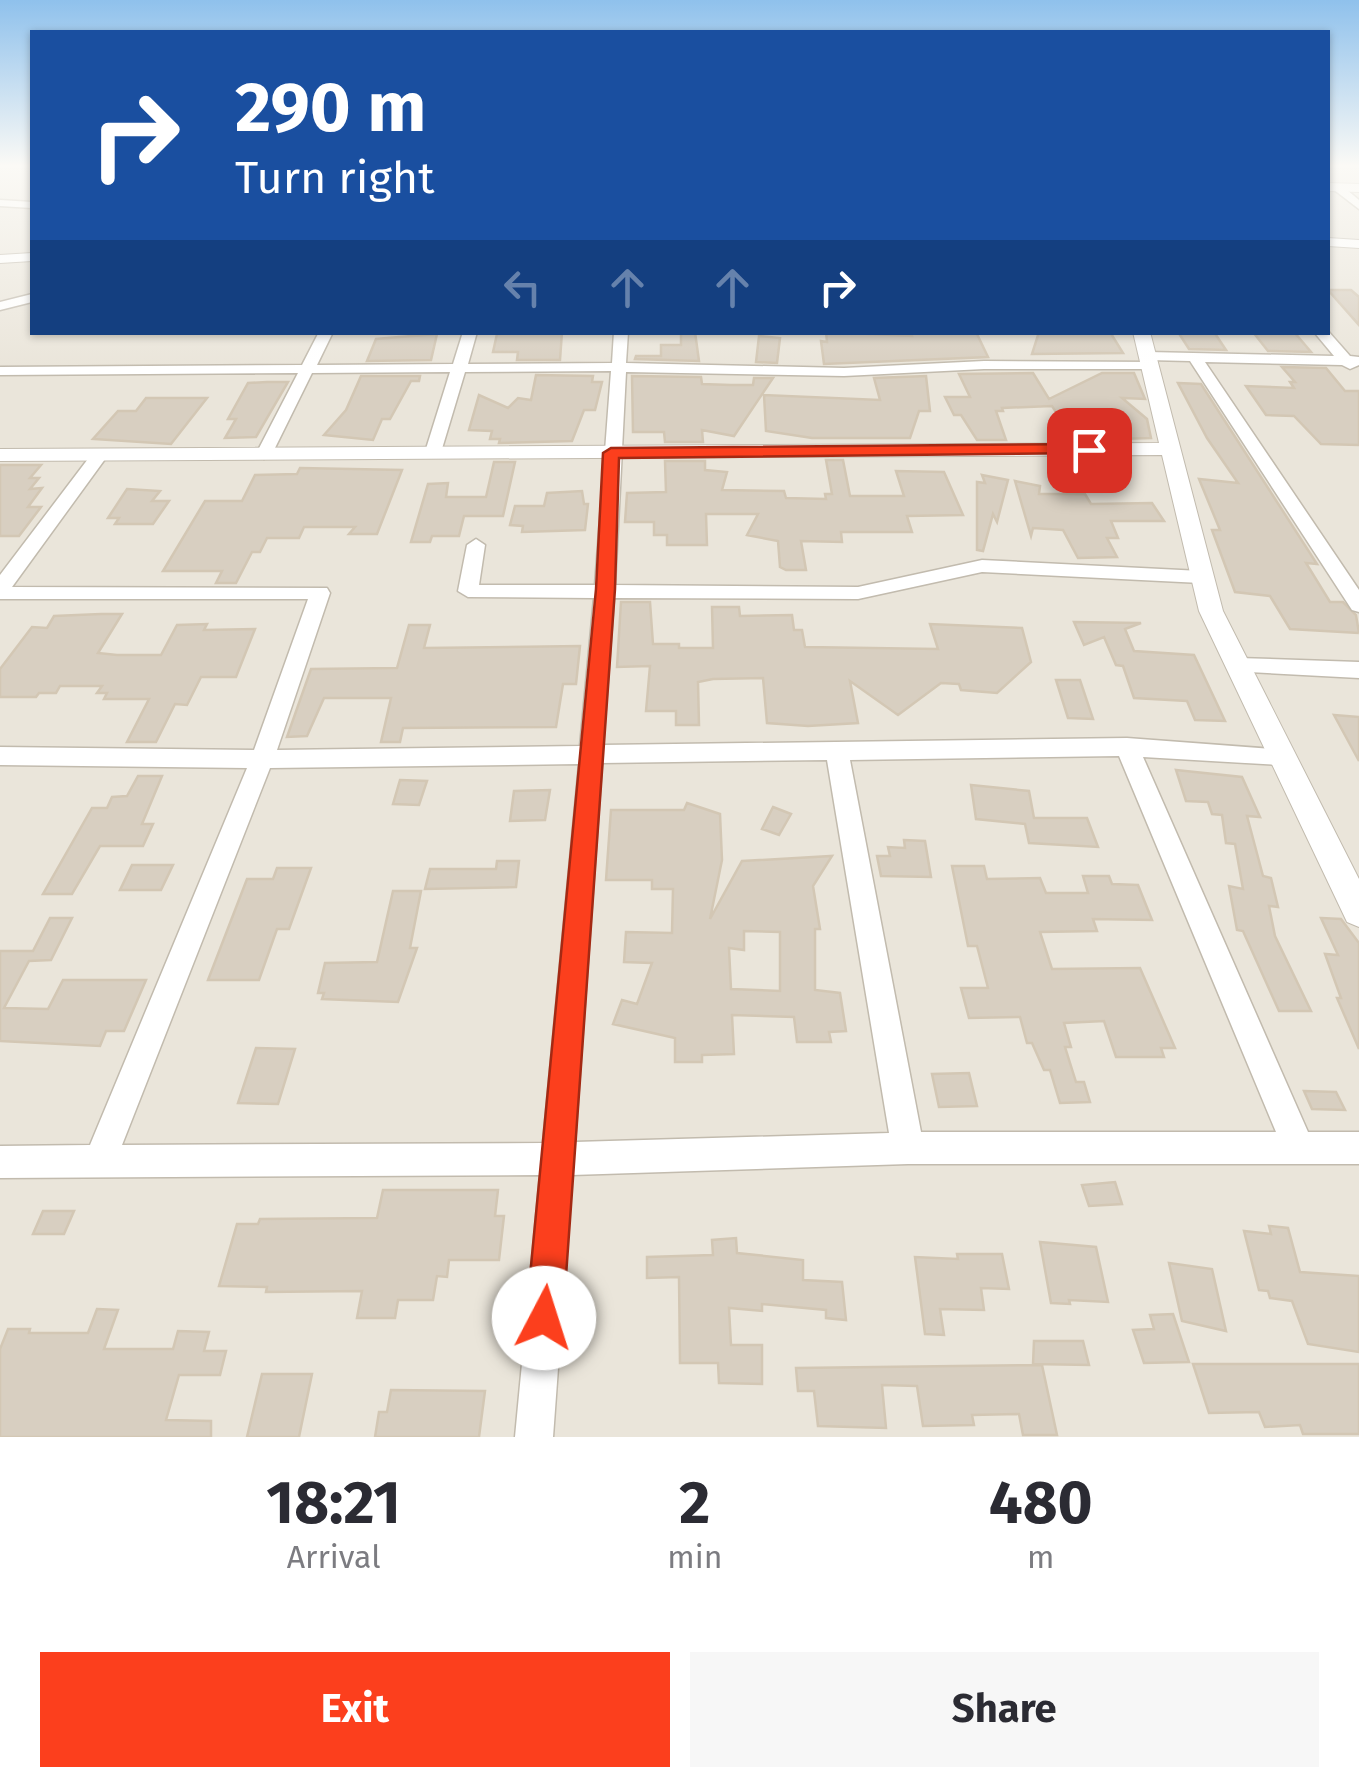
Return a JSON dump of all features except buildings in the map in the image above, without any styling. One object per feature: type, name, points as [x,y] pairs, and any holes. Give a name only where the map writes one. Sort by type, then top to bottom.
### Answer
[{"type":"street","points":[[1330,242],[1359,244]]},
{"type":"street","points":[[0,260],[30,258]]},
{"type":"street","points":[[0,306],[30,298]]},
{"type":"street","points":[[264,454],[325,335]]},
{"type":"street","points":[[433,452],[469,335]]},
{"type":"street","points":[[534,1437],[606,589],[621,335]]},
{"type":"street","points":[[1324,335],[1352,360],[1359,375]]},
{"type":"street","points":[[0,371],[618,367],[844,372],[984,366],[1146,351],[1195,358],[1352,360]]},
{"type":"street","points":[[1146,351],[1212,611],[1279,756],[1359,912]]},
{"type":"street","points":[[1195,358],[1359,605]]},
{"type":"street","points":[[0,455],[1168,449]]},
{"type":"street","points":[[0,591],[100,455]]},
{"type":"street","points":[[476,545],[468,591],[858,593],[982,566],[1201,577]]},
{"type":"street","points":[[0,591],[320,593],[262,759],[100,1161]]},
{"type":"street","points":[[1238,666],[1359,670]]},
{"type":"street","points":[[3,761],[1127,747],[1279,756]]},
{"type":"street","points":[[1127,747],[1299,1148]]},
{"type":"street","points":[[837,751],[908,1148]]},
{"type":"street","points":[[0,1162],[558,1158],[908,1148],[1359,1148]]},
{"type":"shaded area","points":[[0,234],[30,234],[30,335],[1330,335],[1330,234],[1359,234],[1359,1437],[0,1437]]},
{"type":"route","points":[[544,1318],[606,589],[611,453],[1089,450]]}]
